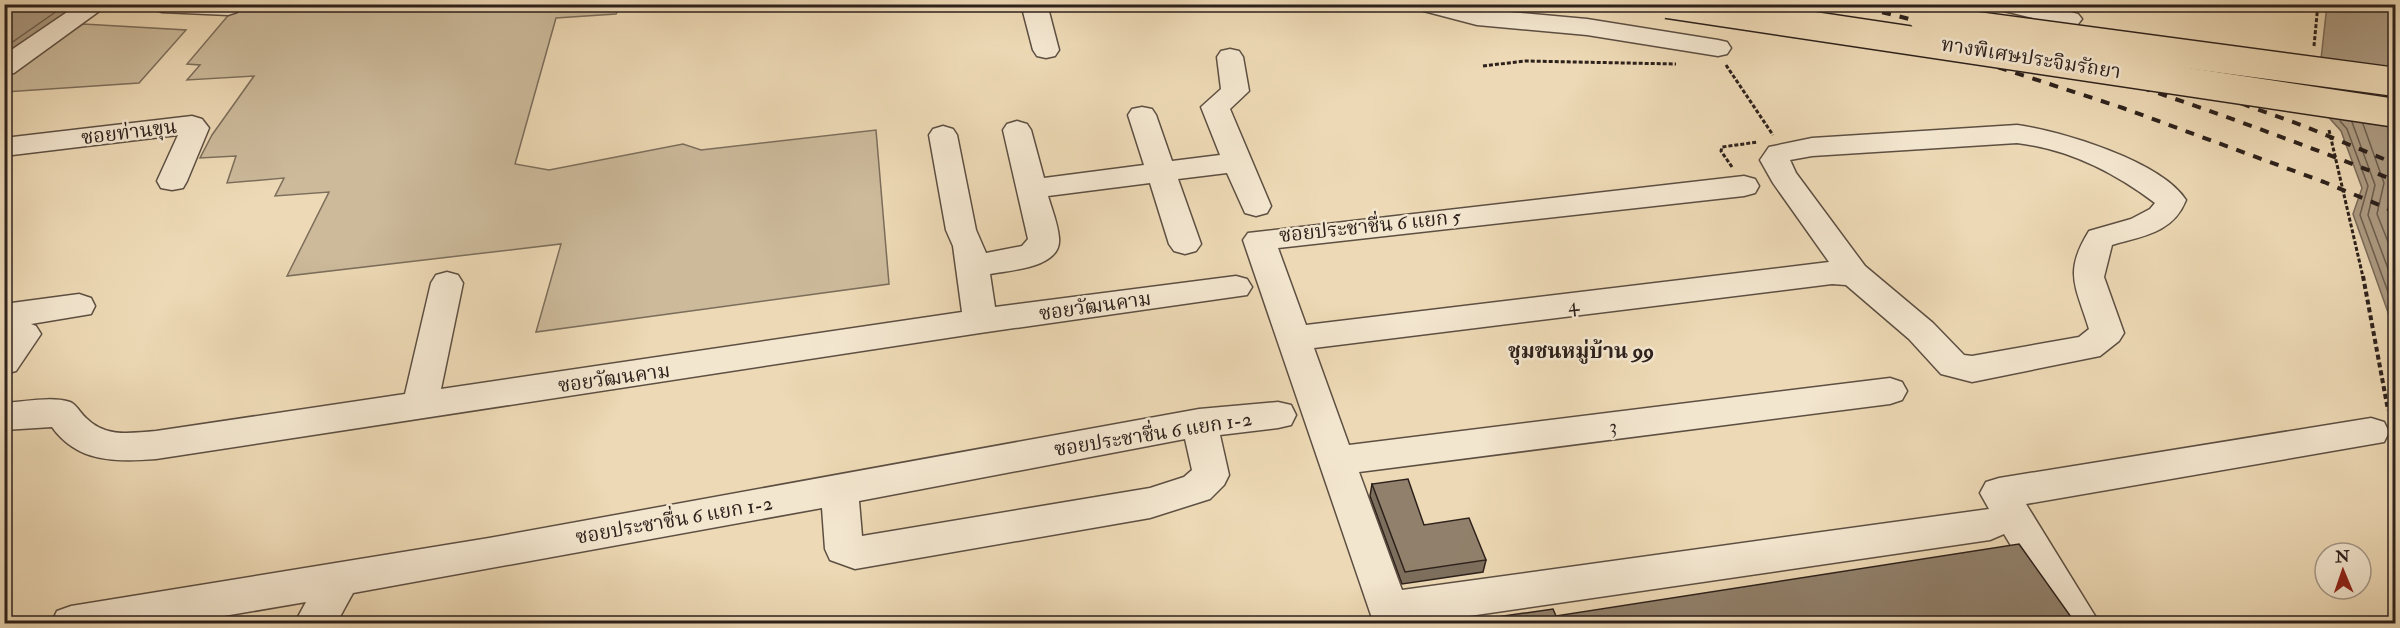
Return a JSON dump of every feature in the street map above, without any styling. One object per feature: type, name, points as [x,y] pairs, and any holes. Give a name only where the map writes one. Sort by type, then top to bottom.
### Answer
[{"type":"highway","name":"ทางพิเศษประจิมรัถยา","points":[[1667,4],[2396,114]]},
{"type":"highway","name":"ทางพิเศษประจิมรัถยา","points":[[1815,4],[2396,82]]},
{"type":"street","points":[[4,67],[97,4]]},
{"type":"street","points":[[162,4],[228,7]]},
{"type":"street","points":[[1034,4],[1046,50]]},
{"type":"street","points":[[1425,4],[1477,17],[1587,27],[1720,59],[1714,31],[1730,24],[1734,4]]},
{"type":"street","points":[[2005,4],[2069,19]]},
{"type":"street","points":[[1230,57],[1235,91],[1215,107],[1256,206]]},
{"type":"street","points":[[1142,115],[1185,244]]},
{"type":"street","name":"ซอยท่านขุน","points":[[4,147],[192,125],[195,128],[172,181]]},
{"type":"street","points":[[973,266],[1031,255],[1042,248],[1044,239],[1017,130]]},
{"type":"street","points":[[2017,134],[2043,136],[2130,173],[2171,200],[2169,212],[2158,221],[2100,238],[2090,256],[2085,276],[2107,333],[2088,347],[1988,367],[1972,369],[1953,365],[1922,331],[1854,274],[1784,176],[1775,160],[1779,153],[1820,146],[2017,134]]},
{"type":"street","points":[[943,135],[961,231],[969,246],[973,266],[980,321]]},
{"type":"street","points":[[1032,189],[1238,162]]},
{"type":"street","name":"ซอยประชาชื่น 6 แยก 5","points":[[1392,616],[1258,243],[1262,237],[1744,186]]},
{"type":"street","name":"4","points":[[1292,339],[1832,273],[1854,274]]},
{"type":"street","points":[[420,406],[447,283]]},
{"type":"street","name":"ซอยวัฒนคาม","points":[[4,417],[61,413],[72,429],[88,442],[108,448],[156,445],[980,321],[1236,287]]},
{"type":"street","points":[[4,362],[14,325],[80,306]]},
{"type":"street","name":"3","points":[[1336,461],[1890,391]]},
{"type":"street","name":"ซอยประชาชื่น 6 แยก 1-2","points":[[71,624],[219,611],[341,578],[839,490],[1199,423],[1278,415]]},
{"type":"street","points":[[839,490],[844,549],[847,552],[1150,503],[1197,488],[1211,475],[1199,423]]},
{"type":"street","points":[[2080,624],[1999,494],[2380,426]]},
{"type":"street","points":[[1392,616],[1990,524]]},
{"type":"street","points":[[314,624],[341,578]]},
{"type":"path","points":[[1720,59],[1773,133],[1773,138],[1768,141],[1722,147],[1721,151],[1744,186]]},
{"type":"path","points":[[1483,66],[1535,61],[1680,64]]},
{"type":"path","points":[[2326,119],[2357,245],[2380,426]]},
{"type":"shaded area","points":[[237,5],[620,5],[616,14],[556,18],[515,164],[549,170],[683,144],[701,150],[876,130],[889,284],[536,332],[561,244],[287,276],[329,192],[275,196],[284,178],[227,183],[236,156],[200,158],[212,135],[254,76],[187,80],[200,65],[187,64]]},
{"type":"shaded area","points":[[83,24],[186,30],[139,83],[5,92],[5,74]]},
{"type":"water","points":[[11,5],[77,5],[5,55],[4,9]]},
{"type":"water","points":[[2327,5],[2395,5],[2392,78],[2396,86],[2395,332],[2353,214],[2362,188],[2341,131],[2305,91],[2320,68]]},
{"type":"building","points":[[1408,479],[1424,525],[1469,518],[1486,560],[1405,572],[1372,484]]},
{"type":"building","points":[[2019,544],[2076,624],[1448,624],[1553,609],[1556,616]]},
{"type":"railway","points":[[1773,4],[1924,43],[2123,108],[2324,182],[2396,212]]},
{"type":"railway","points":[[1847,4],[1987,40],[2125,82],[2261,129],[2396,181]]},
{"type":"railway","points":[[2034,43],[2215,94],[2304,126],[2396,164]]},
{"type":"district","name":"ชุมชนหมู่บ้าน 99","points":[[1581,351]]}]
